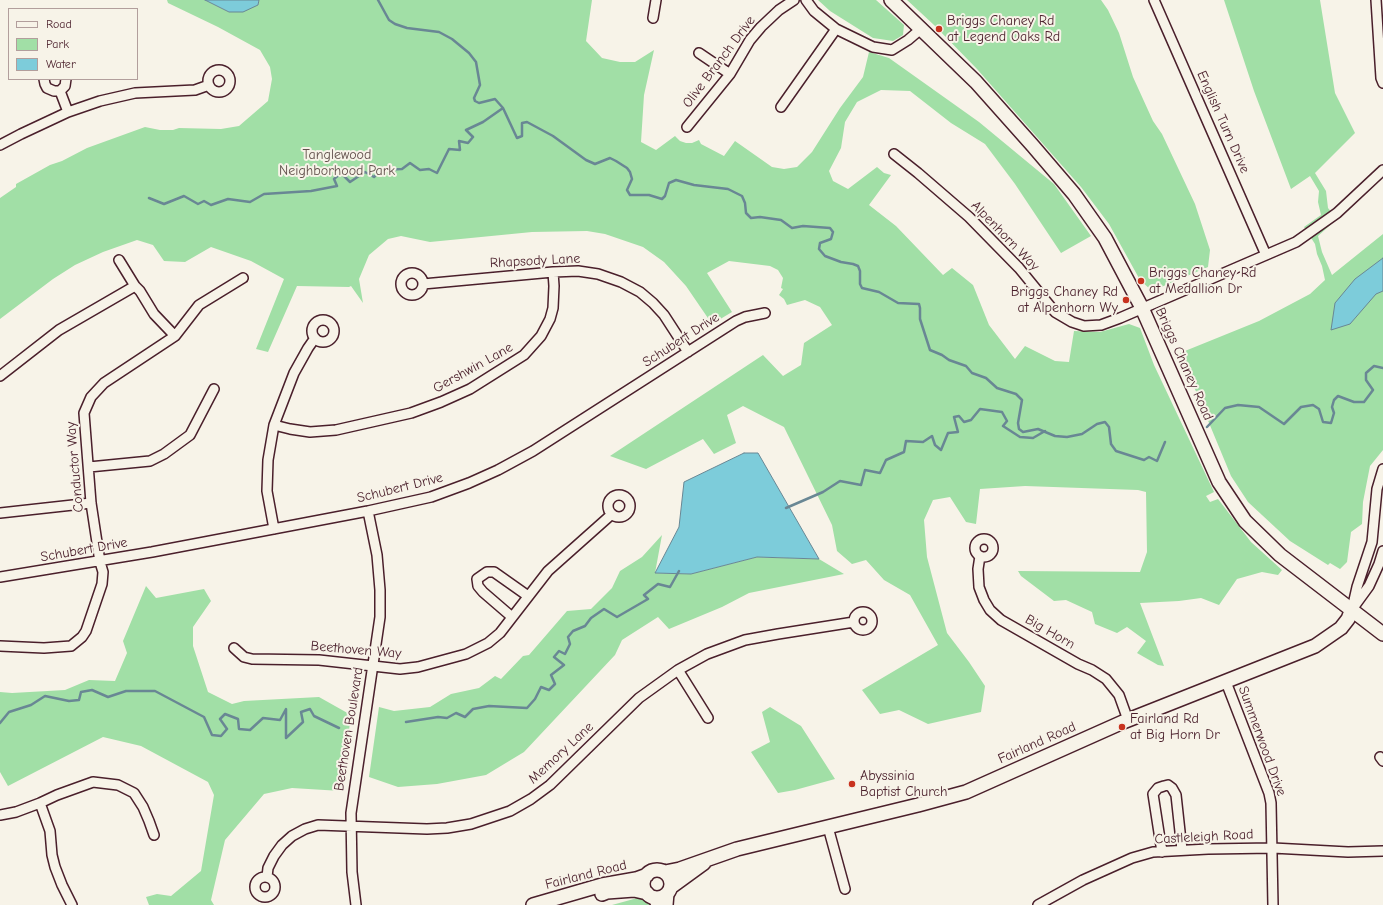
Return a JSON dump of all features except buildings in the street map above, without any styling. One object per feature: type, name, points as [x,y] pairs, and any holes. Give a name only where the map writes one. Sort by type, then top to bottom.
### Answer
[{"type":"main road","name":"Briggs Chaney Road","points":[[891,0],[922,28],[976,82],[1034,146],[1074,194],[1105,238],[1142,308],[1219,482],[1245,521],[1280,555],[1383,634]]},
{"type":"main road","name":"Fairland Road","points":[[666,872],[737,849],[966,792],[1128,720],[1315,646],[1341,628],[1348,619],[1352,609]]},
{"type":"main road","name":"Fairland Road","points":[[668,895],[690,874],[712,857]]},
{"type":"main road","points":[[655,870],[666,872],[670,878],[668,895],[653,898],[644,884],[647,875],[655,870]]},
{"type":"main road","name":"Fairland Road","points":[[533,905],[602,885],[636,879],[647,875]]},
{"type":"main road","name":"Fairland Road","points":[[562,905],[608,892],[634,890],[653,898]]},
{"type":"street","points":[[653,18],[656,0]]},
{"type":"street","name":"Olive Branch Drive","points":[[687,127],[730,74],[750,40],[779,10],[794,0]]},
{"type":"street","points":[[806,0],[814,11],[836,29],[873,47],[892,50],[908,40],[922,28]]},
{"type":"street","name":"English Turn Drive","points":[[1154,0],[1266,256]]},
{"type":"street","points":[[1376,0],[1381,78],[1383,83]]},
{"type":"street","points":[[781,107],[836,29]]},
{"type":"street","points":[[699,53],[730,74]]},
{"type":"street","points":[[44,80],[44,84],[47,88],[54,91],[60,91],[65,86],[66,80]]},
{"type":"street","points":[[0,145],[68,112],[100,101],[135,93],[195,90],[209,85]]},
{"type":"street","points":[[60,91],[68,112]]},
{"type":"street","name":"Alpenhorn Way","points":[[894,154],[969,216],[1019,268],[1055,312],[1072,322],[1084,326],[1101,325],[1120,318],[1296,242],[1337,213],[1383,170]]},
{"type":"street","points":[[119,260],[154,314],[175,336]]},
{"type":"street","name":"Rhapsody Lane","points":[[423,284],[553,272],[578,271],[598,274],[622,282],[640,292],[653,303],[664,315],[688,352]]},
{"type":"street","name":"Gershwin Lane","points":[[274,425],[310,432],[336,430],[411,413],[470,389],[524,355],[541,336],[553,308],[553,272]]},
{"type":"street","name":"Conductor Way","points":[[0,646],[44,648],[71,646],[82,637],[86,631],[102,584],[103,572],[100,562],[91,503],[84,413],[91,397],[104,383],[175,336],[199,305],[243,278]]},
{"type":"street","points":[[0,376],[59,330],[135,286]]},
{"type":"street","name":"Schubert Drive","points":[[0,577],[100,562],[368,511],[431,497],[469,483],[498,470],[533,451],[736,322],[745,317],[765,313]]},
{"type":"street","points":[[274,529],[267,490],[268,460],[274,425],[294,373],[315,338]]},
{"type":"street","points":[[89,467],[150,461],[164,454],[190,435],[214,389]]},
{"type":"street","points":[[1352,609],[1372,542],[1377,489],[1383,469]]},
{"type":"street","points":[[0,513],[91,503]]},
{"type":"street","name":"Beethoven Boulevard","points":[[356,905],[352,872],[351,812],[364,719],[374,666],[380,616],[380,590],[377,555],[368,511]]},
{"type":"street","name":"Beethoven Way","points":[[234,648],[244,657],[252,659],[320,660],[400,669],[418,667],[466,654],[488,643],[500,633],[548,571],[612,514]]},
{"type":"street","points":[[1352,609],[1364,594],[1377,570],[1383,552]]},
{"type":"street","name":"Big Horn","points":[[980,556],[978,569],[979,587],[990,610],[1001,620],[1106,679],[1119,695],[1128,720]]},
{"type":"street","points":[[1364,565],[1377,570]]},
{"type":"street","points":[[512,617],[483,592],[478,586],[477,579],[487,572],[494,572],[528,596]]},
{"type":"street","name":"Memory Lane","points":[[267,877],[268,868],[282,845],[292,836],[304,829],[318,825],[427,829],[447,828],[471,824],[510,811],[531,799],[550,785],[639,698],[678,670],[707,654],[745,640],[854,622]]},
{"type":"street","points":[[678,670],[708,718]]},
{"type":"street","name":"Summerwood Drive","points":[[1226,682],[1269,793],[1271,803],[1273,848],[1273,905]]},
{"type":"street","points":[[0,815],[16,812],[63,792],[93,782],[118,785],[134,793],[143,807],[154,835]]},
{"type":"street","points":[[1162,852],[1153,794],[1158,788],[1168,785],[1172,788],[1176,795],[1182,850]]},
{"type":"street","points":[[40,803],[50,831],[52,855],[55,867],[72,905]]},
{"type":"street","points":[[828,827],[845,890]]},
{"type":"street","name":"Castleleigh Road","points":[[1038,905],[1083,880],[1132,858],[1162,852],[1182,850],[1273,848],[1348,852],[1383,851]]},
{"type":"green space","name":"Tanglewood Neighborhood Park","points":[[167,0],[205,0],[229,12],[258,5],[259,0],[592,0],[586,41],[602,58],[620,62],[635,62],[654,50],[644,95],[641,142],[656,150],[675,136],[680,141],[686,143],[692,143],[699,140],[701,144],[724,156],[735,141],[772,167],[784,169],[797,167],[812,152],[840,108],[863,77],[869,52],[889,58],[979,122],[1054,184],[1091,236],[1061,253],[1015,184],[985,144],[951,123],[910,91],[881,90],[857,102],[845,122],[841,148],[829,171],[833,181],[848,189],[877,167],[884,173],[891,175],[869,205],[896,226],[943,275],[952,268],[973,285],[989,325],[1015,359],[1025,346],[1055,361],[1069,362],[1074,331],[1100,332],[1129,324],[1140,328],[1154,365],[1214,492],[1206,496],[1210,502],[1218,499],[1251,542],[1282,570],[1278,575],[1262,572],[1237,579],[1219,605],[1201,598],[1140,603],[1164,666],[1158,665],[1137,653],[1146,641],[1127,627],[1117,633],[1095,624],[1092,612],[1066,600],[1054,601],[1021,576],[1018,571],[1140,572],[1147,552],[1146,492],[1138,490],[1025,486],[980,489],[976,524],[966,522],[950,497],[933,500],[924,520],[927,557],[947,633],[985,686],[981,712],[928,724],[899,710],[880,714],[862,690],[938,645],[910,595],[884,580],[866,560],[852,564],[837,551],[832,525],[784,427],[743,406],[727,415],[736,443],[714,454],[703,439],[646,469],[610,456],[763,355],[783,376],[801,365],[804,343],[832,325],[820,307],[805,300],[787,305],[784,299],[779,295],[783,289],[781,288],[783,278],[778,270],[770,266],[729,261],[707,273],[732,312],[712,324],[686,286],[664,262],[643,247],[605,234],[587,231],[532,232],[430,242],[401,236],[388,239],[369,255],[359,279],[363,303],[351,286],[297,286],[268,352],[256,349],[284,279],[251,261],[211,247],[185,262],[164,261],[153,245],[137,240],[103,252],[75,265],[53,279],[0,319],[0,198],[16,187],[16,184],[50,165],[62,161],[87,148],[145,127],[160,130],[173,130],[179,128],[221,129],[239,126],[268,101],[272,79],[270,67],[260,50],[218,27],[168,3]]},
{"type":"green space","points":[[818,0],[876,0],[904,25],[903,35],[893,41],[873,38],[830,11]]},
{"type":"green space","points":[[907,0],[1101,0],[1108,10],[1119,33],[1133,77],[1153,121],[1162,134],[1195,204],[1210,250],[1208,267],[1152,291],[1140,280],[1109,224],[1081,187],[977,69]]},
{"type":"green space","points":[[1224,0],[1320,0],[1335,93],[1355,133],[1315,173],[1326,191],[1328,208],[1337,219],[1318,236],[1322,252],[1332,275],[1383,234],[1383,450],[1370,466],[1363,502],[1362,524],[1351,532],[1347,562],[1340,569],[1330,563],[1328,565],[1290,541],[1248,502],[1231,476],[1180,353],[1259,321],[1310,294],[1325,280],[1315,244],[1304,227],[1321,215],[1318,202],[1319,191],[1310,176],[1291,189],[1254,91]]},
{"type":"green space","points":[[662,535],[655,573],[691,574],[757,557],[819,559],[844,574],[749,593],[722,607],[669,629],[658,617],[622,640],[615,655],[524,752],[486,775],[437,784],[398,787],[369,777],[379,707],[394,711],[430,707],[451,694],[479,688],[495,676],[501,679],[523,656],[529,655],[567,611],[591,609],[612,588],[620,571],[642,557]]},
{"type":"green space","points":[[146,586],[156,598],[204,589],[211,601],[193,627],[193,646],[208,692],[232,704],[244,701],[319,697],[351,715],[341,791],[292,788],[264,794],[225,840],[211,900],[214,905],[149,905],[146,897],[157,894],[171,896],[201,871],[214,795],[208,782],[141,746],[103,737],[8,786],[0,772],[0,692],[12,693],[65,690],[89,680],[115,681],[127,653],[123,641]]},
{"type":"green space","points":[[770,707],[801,726],[835,779],[778,793],[751,752],[770,742],[762,712]]},
{"type":"green space","points":[[641,897],[652,902],[652,905],[612,905]]},
{"type":"water","points":[[205,0],[259,0],[258,5],[243,12],[229,12]]},
{"type":"water","points":[[1383,258],[1383,291],[1376,294],[1350,324],[1331,330],[1335,303],[1355,279]]},
{"type":"water","points":[[744,453],[758,453],[819,559],[757,557],[691,574],[655,573],[679,527],[684,482]]},
{"type":"waterway","points":[[378,0],[389,20],[395,24],[407,28],[439,32],[452,39],[469,53],[476,62],[480,85],[474,98],[475,101],[479,103],[495,99],[503,108],[517,138],[522,136],[522,123],[527,122],[553,136],[586,160],[595,164],[610,158],[616,161],[627,168],[630,172],[632,179],[627,190],[630,195],[649,195],[662,199],[665,196],[669,183],[676,180],[694,185],[728,189],[742,196],[745,203],[746,213],[751,218],[760,217],[781,220],[792,228],[803,226],[830,228],[833,232],[831,239],[820,243],[819,249],[825,256],[858,266],[860,271],[860,284],[862,288],[879,292],[898,303],[919,304],[920,319],[930,350],[949,360],[966,366],[972,373],[986,378],[997,388],[1016,394],[1022,400],[1018,423],[1019,429],[1023,432],[1038,429],[1055,436],[1067,437],[1082,434],[1097,424],[1105,422],[1109,427],[1111,444],[1116,451],[1144,460],[1149,457],[1157,461],[1165,442]]},
{"type":"waterway","points":[[149,198],[164,204],[184,196],[198,204],[204,201],[211,205],[228,199],[250,202],[264,194],[311,191],[337,186],[334,179],[341,173],[350,182],[365,172],[374,177],[381,170],[402,169],[410,163],[420,170],[429,169],[437,173],[449,149],[460,150],[459,141],[468,143],[473,137],[466,130],[483,122],[503,108]]},
{"type":"waterway","points":[[1207,427],[1225,408],[1238,405],[1259,407],[1284,424],[1301,407],[1313,405],[1319,409],[1323,422],[1331,423],[1334,413],[1332,407],[1334,400],[1338,396],[1354,402],[1364,402],[1373,390],[1366,380],[1366,373],[1374,366],[1383,368]]},
{"type":"waterway","points":[[786,508],[823,492],[840,481],[861,485],[865,470],[880,473],[886,460],[904,452],[906,441],[923,442],[932,436],[935,445],[941,450],[948,433],[958,432],[954,417],[959,416],[964,422],[971,420],[980,409],[1002,412],[1007,421],[1003,426],[1020,437],[1033,438],[1045,431]]},
{"type":"waterway","points":[[406,722],[438,717],[447,718],[456,713],[465,717],[473,709],[489,706],[527,708],[535,699],[541,687],[549,690],[555,684],[551,675],[564,665],[554,657],[559,651],[565,654],[570,644],[568,637],[573,631],[585,626],[591,618],[604,609],[617,617],[648,599],[644,595],[658,584],[670,587],[679,571]]},
{"type":"waterway","points":[[0,723],[9,712],[31,705],[45,696],[69,701],[79,700],[81,692],[92,690],[108,697],[126,691],[155,691],[204,717],[212,735],[221,736],[227,729],[220,719],[225,714],[238,719],[239,729],[250,730],[263,718],[280,720],[286,709],[286,738],[303,722],[301,712],[310,709],[314,716],[339,728]]},
{"type":"place","name":"Briggs Chaney Rd at Legend Oaks Rd","points":[[939,29]]},
{"type":"place","name":"Briggs Chaney Rd at Medallion Dr","points":[[1141,281]]},
{"type":"place","name":"Briggs Chaney Rd at Alpenhorn Wy","points":[[1126,300]]},
{"type":"place","name":"Fairland Rd at Big Horn Dr","points":[[1122,727]]},
{"type":"place","name":"Abyssinia Baptist Church","points":[[852,784]]}]
